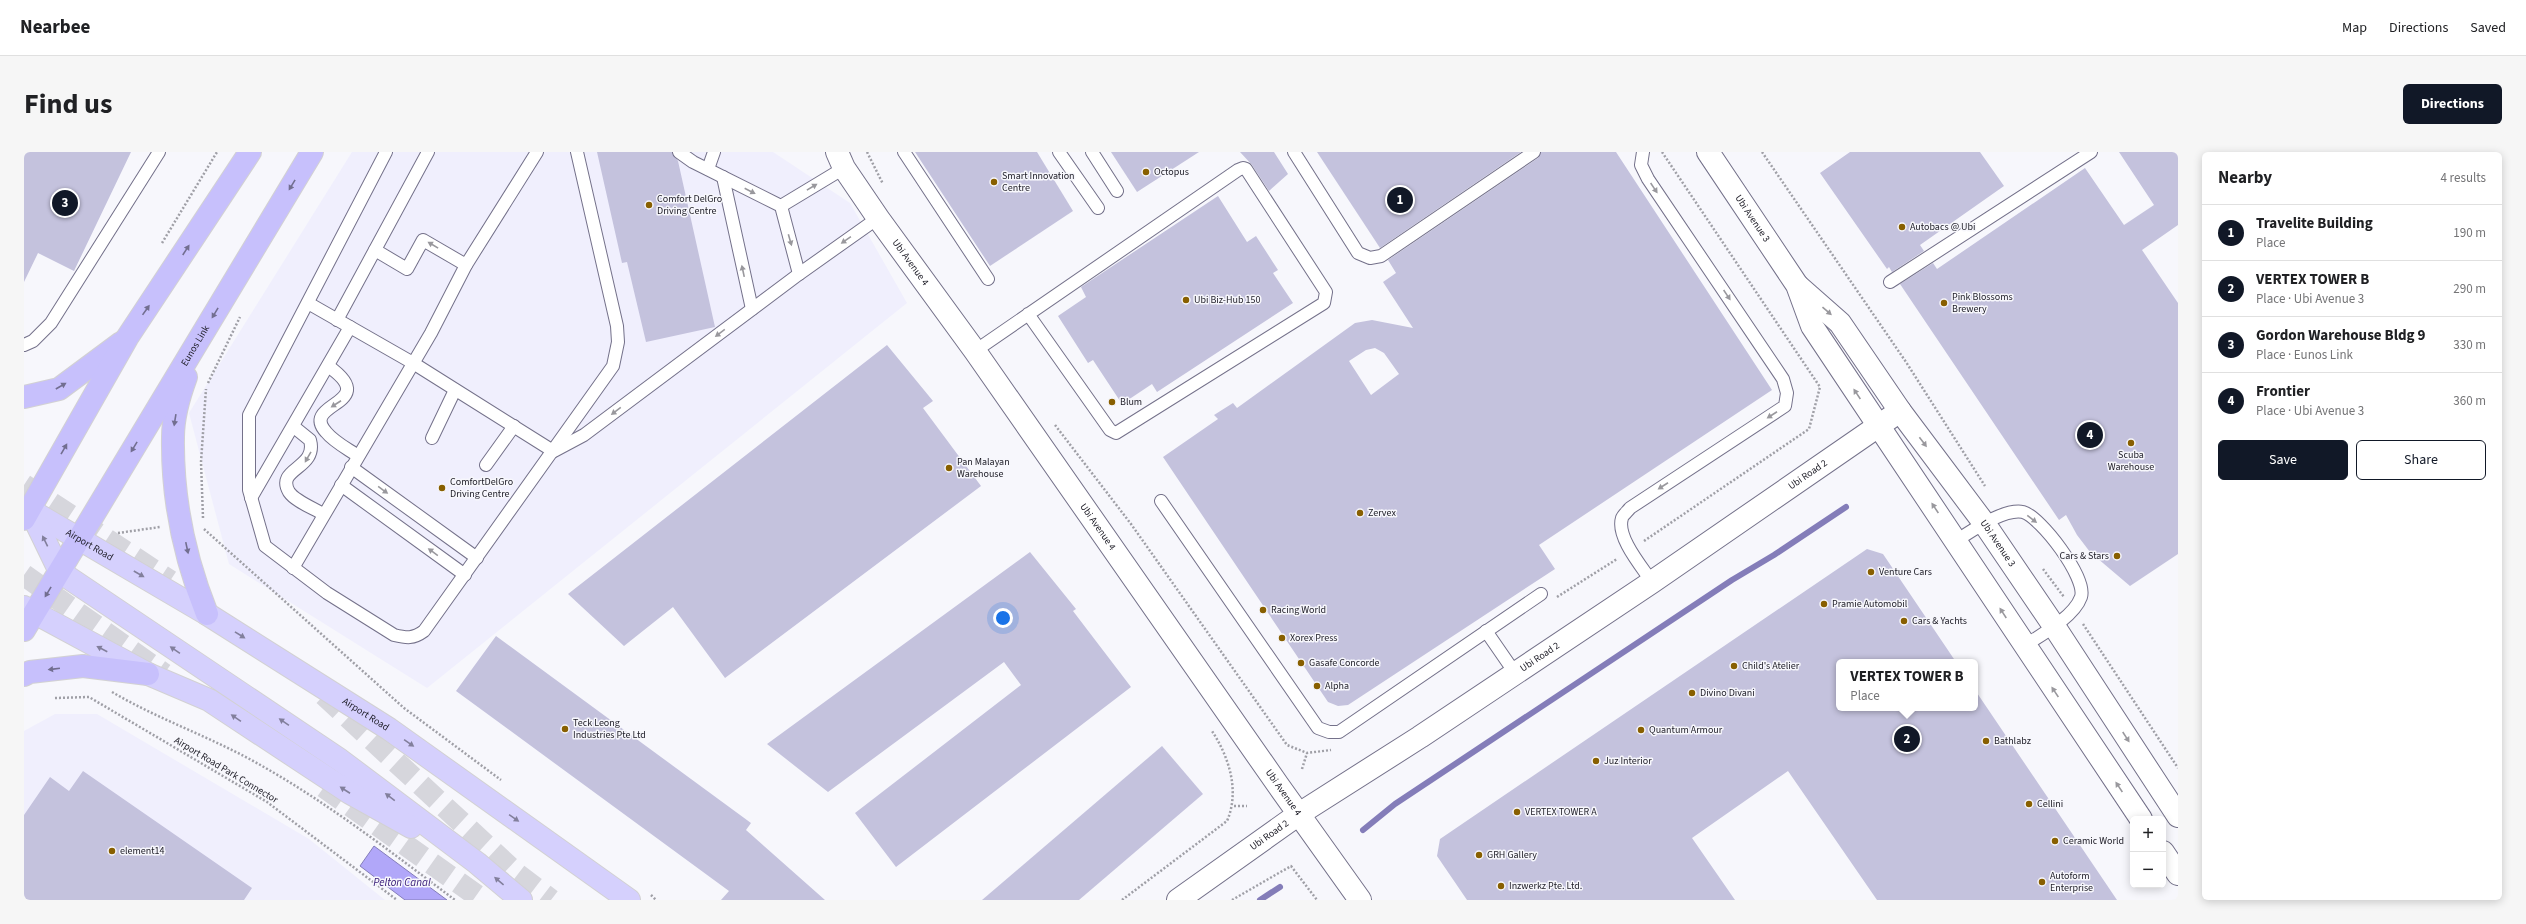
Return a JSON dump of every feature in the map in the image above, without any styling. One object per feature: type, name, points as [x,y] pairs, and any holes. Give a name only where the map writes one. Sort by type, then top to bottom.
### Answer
[{"type":"highway","points":[[27,514],[127,338],[250,152]]},
{"type":"highway","name":"Eunos Link","points":[[28,616],[60,572],[312,152]]},
{"type":"highway","points":[[24,397],[59,389],[127,338]]},
{"type":"highway","points":[[197,342],[178,402],[172,436],[182,525],[193,578],[207,614]]},
{"type":"highway","points":[[24,676],[30,672],[83,666],[148,674]]},
{"type":"main road","name":"Airport Road","points":[[27,514],[79,539],[207,614],[389,729],[636,895]]},
{"type":"main road","points":[[27,514],[60,572],[340,760],[477,862],[521,900]]},
{"type":"main road","points":[[28,616],[148,674],[209,700],[350,793],[477,862]]},
{"type":"street","name":"Ubi Avenue 3","points":[[1708,152],[1797,285],[1812,326],[1957,540],[2024,646],[2139,816]]},
{"type":"street","name":"Ubi Avenue 4","points":[[840,160],[878,218],[975,351],[1360,900]]},
{"type":"street","name":"Ubi Avenue 3","points":[[1797,285],[1840,323],[1900,411],[1984,523],[2054,626],[2178,816]]},
{"type":"street","name":"Ubi Road 2","points":[[1178,900],[1299,814],[1652,582],[1900,411]]},
{"type":"street","points":[[2166,856],[2178,874]]},
{"type":"lane","points":[[24,345],[32,341],[51,323],[159,152]]},
{"type":"lane","points":[[386,152],[249,415],[249,490],[265,546],[293,568],[394,634],[406,638],[415,638],[424,631],[613,366],[618,342],[616,318],[576,152]]},
{"type":"lane","points":[[337,320],[428,152]]},
{"type":"lane","points":[[679,152],[708,169],[780,206],[799,274]]},
{"type":"lane","points":[[708,169],[714,152]]},
{"type":"lane","points":[[904,152],[988,279]]},
{"type":"lane","points":[[1059,152],[1098,208]]},
{"type":"lane","points":[[1092,152],[1117,191]]},
{"type":"lane","points":[[1294,152],[1358,253],[1370,258],[1381,256],[1534,152]]},
{"type":"lane","points":[[1643,152],[1641,165],[1648,179],[1783,379],[1787,393],[1784,406],[1630,508],[1622,518],[1622,531],[1630,550],[1652,582]]},
{"type":"lane","points":[[1890,282],[2090,152]]},
{"type":"lane","points":[[293,568],[323,514],[432,333],[466,265],[535,153]]},
{"type":"lane","points":[[780,206],[840,160]]},
{"type":"lane","points":[[975,351],[1028,314],[1243,168],[1246,169],[1326,292],[1327,296],[1324,302],[1116,434],[1110,430],[1028,314]]},
{"type":"lane","points":[[723,177],[752,309]]},
{"type":"lane","points":[[553,451],[584,435],[799,274],[878,218]]},
{"type":"lane","points":[[375,250],[406,269],[423,240],[466,265]]},
{"type":"lane","points":[[308,303],[413,363],[553,451]]},
{"type":"lane","points":[[252,498],[350,327]]},
{"type":"lane","points":[[328,366],[341,375],[348,386],[349,391],[346,396],[326,410],[320,419],[322,426],[330,436],[358,456]]},
{"type":"lane","points":[[432,438],[455,390]]},
{"type":"lane","points":[[486,466],[514,426]]},
{"type":"lane","points":[[294,427],[310,440],[312,451],[307,461],[289,474],[286,480],[287,487],[293,496],[323,514]]},
{"type":"lane","points":[[351,467],[477,558]]},
{"type":"lane","points":[[341,484],[465,575]]},
{"type":"lane","points":[[1162,501],[1318,728],[1329,732],[1339,732],[1486,631],[1546,597]]},
{"type":"lane","points":[[1957,540],[1984,523],[2004,515],[2024,512],[2044,528],[2074,568],[2080,584],[2081,596],[2073,609],[2054,626],[2024,646]]},
{"type":"lane","points":[[1486,631],[1515,673]]},
{"type":"path","points":[[160,246],[216,152]]},
{"type":"path","points":[[867,152],[884,186]]},
{"type":"path","points":[[1546,597],[1630,550],[1809,429],[1820,387],[1662,152]]},
{"type":"path","points":[[1762,152],[1906,362],[2004,515]]},
{"type":"path","points":[[203,520],[201,462],[206,387],[243,311]]},
{"type":"path","points":[[1053,423],[1131,524],[1287,746],[1307,753],[1324,752],[1335,748]]},
{"type":"path","points":[[118,533],[163,527]]},
{"type":"path","points":[[204,528],[404,708],[506,784]]},
{"type":"path","points":[[2041,565],[2073,609],[2178,768]]},
{"type":"path","points":[[109,690],[140,708],[255,762],[357,827],[455,900]]},
{"type":"path","name":"Airport Road Park Connector","points":[[54,698],[89,697],[253,794],[397,900]]},
{"type":"path","points":[[1122,900],[1227,822],[1234,806],[1233,782],[1219,742],[1211,729]]},
{"type":"path","points":[[1302,769],[1307,753]]},
{"type":"path","points":[[1234,806],[1247,806]]},
{"type":"path","points":[[1232,900],[1291,866],[1317,900]]},
{"type":"path","points":[[636,895],[656,900]]},
{"type":"shaded area","name":"ComfortDelGro Driving Centre","points":[[352,152],[773,152],[850,203],[907,303],[427,688],[229,564],[189,413]]},
{"type":"shaded area","points":[[55,714],[97,714],[309,839],[385,900],[24,900],[24,731]]},
{"type":"water","name":"Pelton Canal","points":[[374,846],[447,900],[405,900],[360,866]]},
{"type":"building","points":[[24,152],[131,152],[74,271],[38,253],[24,282]]},
{"type":"building","name":"Comfort DelGro Driving Centre","points":[[597,152],[672,152],[678,161],[715,327],[646,342],[627,262],[622,263]]},
{"type":"building","name":"Smart Innovation Centre","points":[[915,152],[1037,152],[1073,211],[990,266]]},
{"type":"building","name":"Octopus","points":[[1111,152],[1199,152],[1137,192]]},
{"type":"building","points":[[1240,152],[1274,152],[1288,174],[1269,191],[1252,165]]},
{"type":"building","points":[[1317,152],[1521,152],[1380,248]]},
{"type":"building","points":[[1541,152],[1616,152],[1772,390],[1539,545],[1555,569],[1348,705],[1338,706],[1328,702],[1163,457],[1218,419],[1214,415],[1233,403],[1237,408],[1355,323],[1372,320],[1413,328],[1383,282],[1396,273],[1388,260],[1538,158]],"holes":[[[1375,348],[1384,353],[1399,374],[1371,395],[1349,361],[1366,350]]]},
{"type":"building","name":"Autobacs @ Ubi","points":[[1850,152],[1980,152],[2004,186],[1920,245],[1924,251],[1892,272],[1889,267],[1887,269],[1820,173]]},
{"type":"building","points":[[2119,152],[2178,152],[2178,225],[2142,250],[2178,303],[2178,554],[2130,586],[2090,552],[2077,535],[2066,515],[2059,520],[1900,284],[1933,263],[1937,269],[2085,168],[2124,225],[2154,205]]},
{"type":"building","name":"Ubi Biz-Hub 150","points":[[1218,196],[1247,242],[1256,236],[1278,270],[1273,273],[1293,303],[1157,392],[1152,384],[1122,404],[1093,360],[1088,363],[1058,316],[1086,297],[1081,287]]},
{"type":"building","points":[[887,345],[933,401],[923,408],[981,486],[725,678],[673,607],[624,646],[568,594]]},
{"type":"building","points":[[1867,549],[1883,554],[1954,659],[1836,659],[1836,711],[1978,711],[1978,694],[2117,900],[1877,900],[1788,771],[1692,838],[1735,900],[1467,900],[1437,856],[1440,839]]},
{"type":"building","points":[[1030,552],[1076,609],[1073,611],[1131,687],[896,867],[855,813],[1021,685],[1004,662],[828,792],[767,744]]},
{"type":"building","points":[[496,636],[751,823],[746,830],[825,900],[721,900],[729,891],[456,691]]},
{"type":"building","points":[[1162,746],[1203,794],[1079,900],[982,900]]},
{"type":"building","name":"element14","points":[[83,771],[252,888],[244,900],[24,900],[24,815],[50,777],[69,791]]},
{"type":"waterway","points":[[1363,830],[1395,804],[1732,580],[1774,555],[1846,507]]},
{"type":"waterway","points":[[1260,900],[1280,887]]},
{"type":"tunnel","points":[[24,485],[170,581]]},
{"type":"tunnel","points":[[24,575],[164,674]]},
{"type":"tunnel","points":[[324,695],[517,874],[551,900]]},
{"type":"tunnel","points":[[324,787],[483,900]]},
{"type":"place","name":"Octopus","points":[[1146,172]]},
{"type":"place","name":"Smart Innovation Centre","points":[[994,182]]},
{"type":"place","name":"Travelite Building","points":[[1400,200]]},
{"type":"place","name":"Gordon Warehouse Bldg 9","points":[[65,203]]},
{"type":"place","name":"Comfort DelGro Driving Centre","points":[[649,205]]},
{"type":"place","name":"Autobacs @ Ubi","points":[[1902,227]]},
{"type":"place","name":"Ubi Biz-Hub 150","points":[[1186,300]]},
{"type":"place","name":"Pink Blossoms Brewery","points":[[1944,303]]},
{"type":"place","name":"Blum","points":[[1112,402]]},
{"type":"place","name":"Frontier","points":[[2090,435]]},
{"type":"place","name":"Scuba Warehouse","points":[[2131,443]]},
{"type":"place","name":"Pan Malayan Warehouse","points":[[949,468]]},
{"type":"place","name":"ComfortDelGro Driving Centre","points":[[442,488]]},
{"type":"place","name":"Zervex","points":[[1360,513]]},
{"type":"place","name":"Cars & Stars","points":[[2117,556]]},
{"type":"place","name":"Venture Cars","points":[[1871,572]]},
{"type":"place","name":"Pramie Automobil","points":[[1824,604]]},
{"type":"place","name":"Racing World","points":[[1263,610]]},
{"type":"place","name":"Cars & Yachts","points":[[1904,621]]},
{"type":"place","name":"Xorex Press","points":[[1282,638]]},
{"type":"place","name":"Gasafe Concorde","points":[[1301,663]]},
{"type":"place","name":"Child's Atelier","points":[[1734,666]]},
{"type":"place","name":"Alpha","points":[[1317,686]]},
{"type":"place","name":"Divino Divani","points":[[1692,693]]},
{"type":"place","name":"Teck Leong Industries Pte Ltd","points":[[565,729]]},
{"type":"place","name":"Quantum Armour","points":[[1641,730]]},
{"type":"place","name":"VERTEX TOWER B","points":[[1907,739]]},
{"type":"place","name":"Bathlabz","points":[[1986,741]]},
{"type":"place","name":"Juz Interior","points":[[1596,761]]},
{"type":"place","name":"Cellini","points":[[2029,804]]},
{"type":"place","name":"VERTEX TOWER A","points":[[1517,812]]},
{"type":"place","name":"Ceramic World","points":[[2055,841]]},
{"type":"place","name":"element14","points":[[112,851]]},
{"type":"place","name":"GRH Gallery","points":[[1479,855]]},
{"type":"place","name":"Autoform Enterprise","points":[[2042,882]]},
{"type":"place","name":"Inzwerkz Pte. Ltd.","points":[[1501,886]]}]
